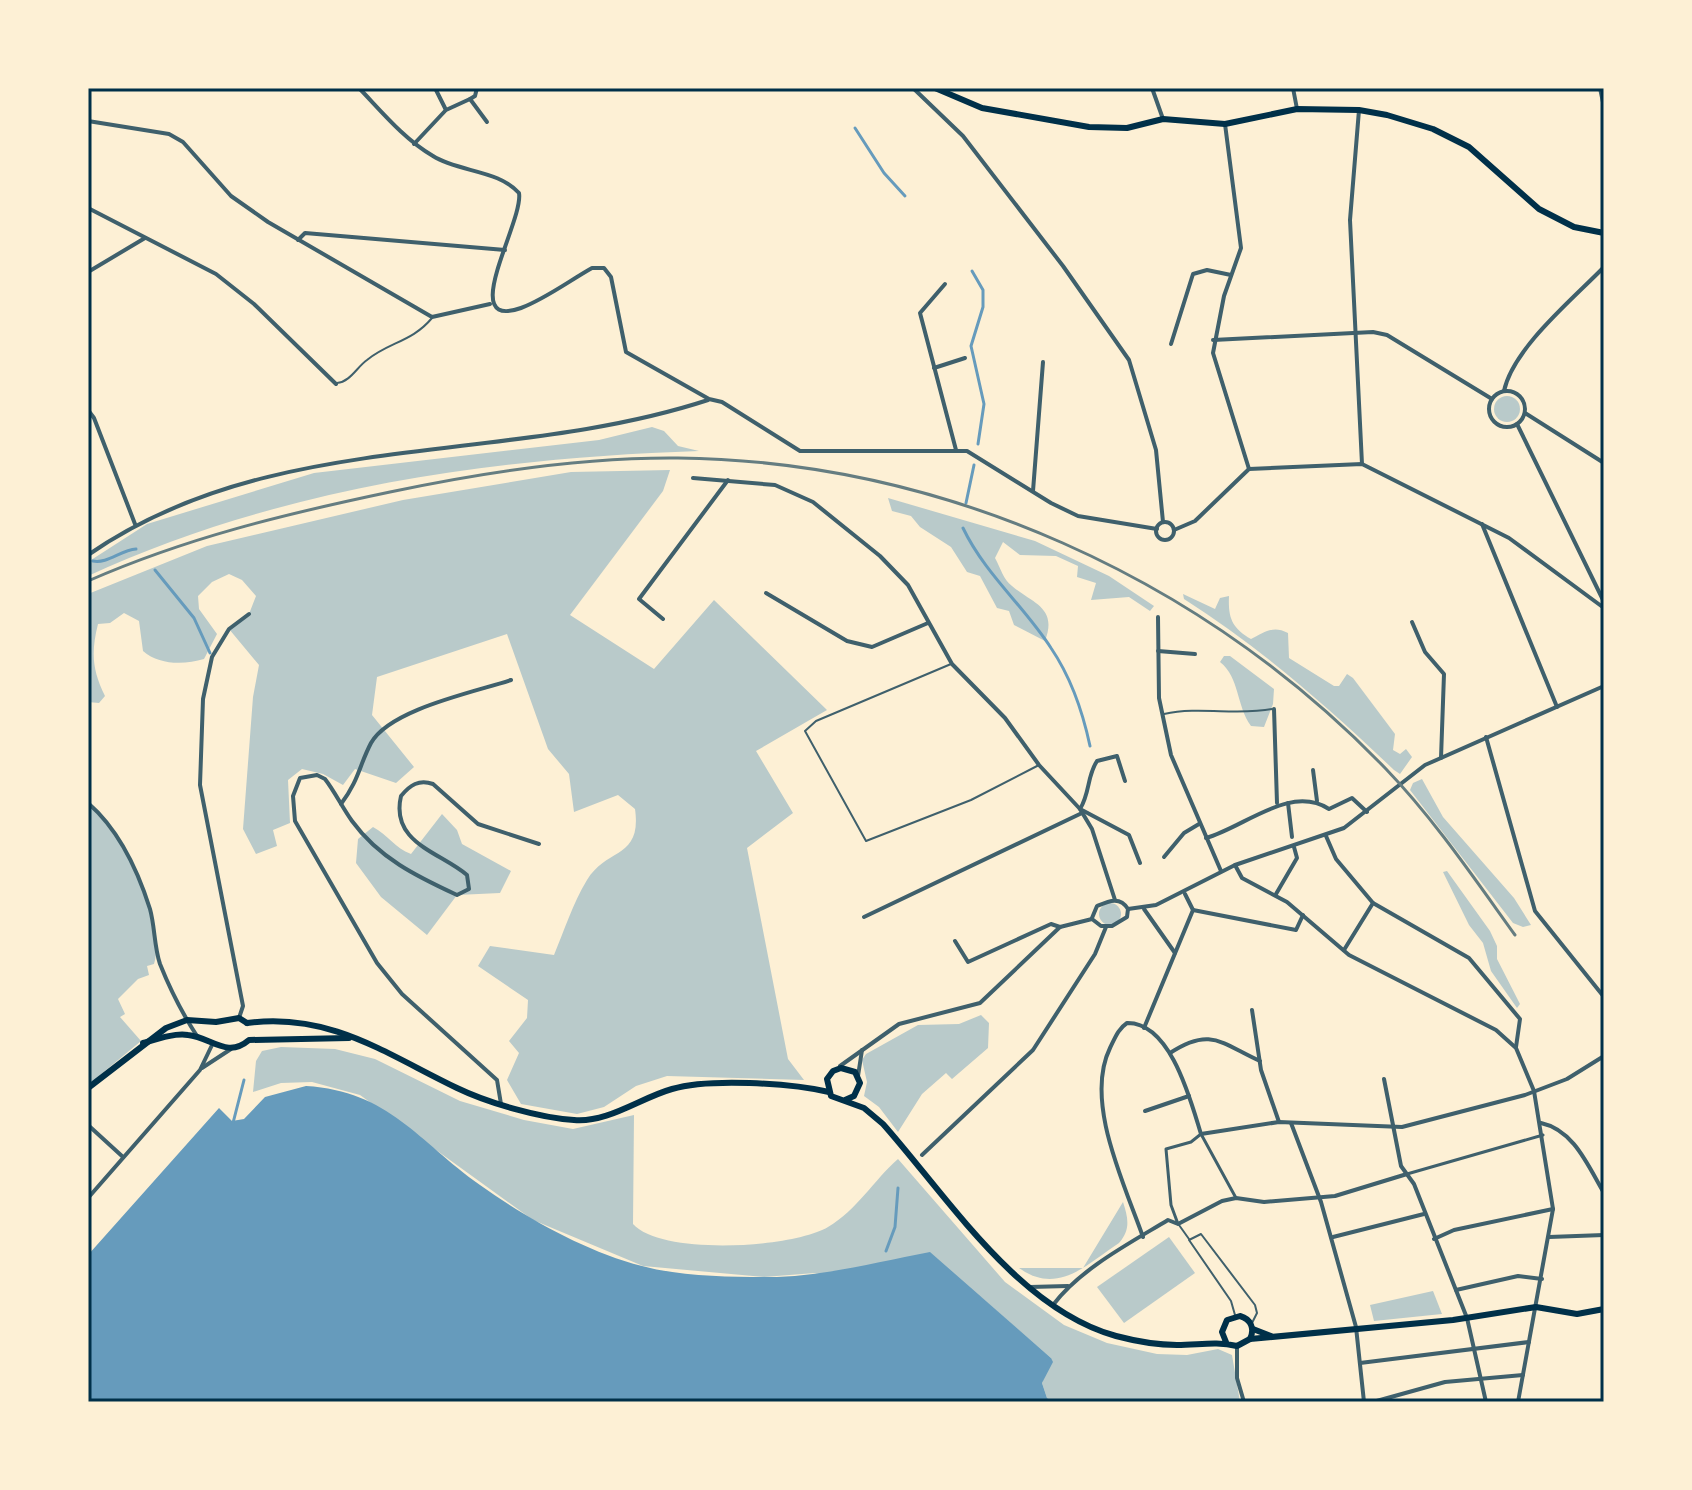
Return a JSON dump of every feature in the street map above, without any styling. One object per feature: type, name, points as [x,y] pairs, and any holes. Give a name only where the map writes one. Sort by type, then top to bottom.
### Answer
[{"type":"main road","points":[[935,88],[982,108],[1089,127],[1127,128],[1163,119],[1225,124],[1297,109],[1359,110],[1433,129],[1469,147],[1539,209],[1574,227],[1604,233]]},
{"type":"main road","points":[[88,1088],[143,1043],[187,1020],[216,1022],[239,1018],[247,1023],[302,1021],[353,1038],[460,1090],[501,1104],[575,1121],[602,1116],[664,1092],[697,1084],[809,1088],[829,1092],[864,1108],[897,1140],[1029,1287],[1075,1319],[1119,1336],[1163,1345],[1226,1342],[1237,1346],[1250,1339],[1271,1336],[1467,1318],[1536,1307],[1577,1314],[1604,1309]]},
{"type":"main road","points":[[212,1042],[211,1030],[216,1022]]},
{"type":"main road","points":[[247,1023],[249,1040]]},
{"type":"main road","points":[[143,1043],[178,1034],[197,1036],[232,1048],[249,1040],[353,1038]]},
{"type":"main road","points":[[809,1088],[827,1079],[837,1069],[851,1069],[858,1076],[857,1092],[864,1108]]},
{"type":"main road","points":[[827,1079],[829,1092]]},
{"type":"main road","points":[[845,1100],[857,1092]]},
{"type":"main road","points":[[1226,1342],[1222,1332],[1224,1323],[1235,1316],[1244,1317],[1252,1326],[1271,1336]]},
{"type":"main road","points":[[1250,1339],[1252,1326]]},
{"type":"main road","points":[[1202,1342],[1222,1332]]},
{"type":"street","points":[[359,88],[414,144],[436,159],[508,184],[519,193],[519,212],[492,286],[490,303]]},
{"type":"street","points":[[435,88],[446,110]]},
{"type":"street","points":[[414,144],[446,110],[475,96],[477,88]]},
{"type":"street","points":[[913,88],[952,123],[1063,266],[1129,360],[1156,450],[1163,522],[1157,529]]},
{"type":"street","points":[[1152,88],[1163,119]]},
{"type":"street","points":[[1293,88],[1297,109]]},
{"type":"street","points":[[1600,88],[1604,107]]},
{"type":"street","points":[[470,99],[487,122]]},
{"type":"street","points":[[1359,110],[1350,220],[1362,464]]},
{"type":"street","points":[[88,121],[169,134],[183,142],[231,196],[298,240],[432,317],[490,303],[504,313],[524,307],[592,268],[604,268],[611,277],[626,352],[709,399],[722,402],[800,451],[967,451],[1078,516],[1157,529],[1165,540],[1174,530],[1195,521],[1249,469],[1362,464],[1509,538],[1604,605]]},
{"type":"street","points":[[1225,124],[1241,248],[1213,340],[1213,353],[1249,469]]},
{"type":"street","points":[[88,208],[216,274],[245,296],[336,384]]},
{"type":"street","points":[[298,240],[305,233],[354,234],[505,250]]},
{"type":"street","points":[[88,272],[145,238]]},
{"type":"street","points":[[1492,399],[1504,391],[1507,378],[1522,355],[1604,267]]},
{"type":"street","points":[[1171,344],[1193,274],[1207,270],[1231,275]]},
{"type":"street","points":[[945,284],[920,313],[956,450]]},
{"type":"street","points":[[1213,340],[1356,333],[1387,335],[1492,399]]},
{"type":"street","points":[[934,368],[965,358]]},
{"type":"street","points":[[1033,491],[1043,362]]},
{"type":"street","points":[[1504,391],[1519,394],[1525,413],[1604,463]]},
{"type":"street","points":[[88,555],[135,524],[270,474],[327,462],[623,425],[709,399]]},
{"type":"street","points":[[1492,399],[1493,419],[1505,426],[1517,424],[1525,413]]},
{"type":"street","points":[[88,410],[94,418],[135,524]]},
{"type":"street","points":[[1517,424],[1604,605]]},
{"type":"street","points":[[693,478],[775,485],[813,502],[880,556],[908,585],[952,664],[1005,718],[1039,765],[1081,811],[1092,829],[1115,900]]},
{"type":"street","points":[[663,619],[639,599],[728,480]]},
{"type":"street","points":[[1163,522],[1168,522],[1174,530]]},
{"type":"street","points":[[1482,524],[1557,707]]},
{"type":"street","points":[[766,593],[847,641],[872,647],[928,623]]},
{"type":"street","points":[[239,1018],[243,1006],[200,785],[203,699],[212,657],[229,629],[249,614]]},
{"type":"street","points":[[1158,617],[1163,714],[1171,755],[1221,871]]},
{"type":"street","points":[[1412,622],[1425,652],[1435,659],[1444,674],[1441,758]]},
{"type":"street","points":[[1158,651],[1195,654]]},
{"type":"street","points":[[341,804],[358,782],[371,742],[386,726],[407,715],[511,680]]},
{"type":"street","points":[[1128,909],[1144,908],[1185,893],[1235,865],[1326,836],[1367,812],[1411,774],[1486,737],[1604,686]]},
{"type":"street","points":[[1274,709],[1277,803]]},
{"type":"street","points":[[1486,737],[1535,911],[1604,997]]},
{"type":"street","points":[[864,917],[1081,811],[1090,794],[1091,769],[1097,761],[1117,756],[1125,781]]},
{"type":"street","points":[[1313,770],[1317,801]]},
{"type":"street","points":[[501,1104],[497,1080],[402,994],[377,963],[295,821],[293,796],[300,778],[317,775],[325,779],[364,835],[391,861],[457,895],[469,889],[467,875],[413,842],[401,821],[401,796],[413,784],[426,781],[433,784],[478,824],[539,844]]},
{"type":"street","points":[[1206,838],[1231,831],[1277,803],[1317,801],[1329,809],[1352,798],[1367,812]]},
{"type":"street","points":[[88,803],[105,818],[135,870],[151,911],[160,962],[197,1036]]},
{"type":"street","points":[[1288,803],[1292,837]]},
{"type":"street","points":[[1081,811],[1129,835],[1140,863]]},
{"type":"street","points":[[1164,857],[1184,833],[1199,824]]},
{"type":"street","points":[[1326,836],[1336,859],[1373,903],[1469,958],[1488,977],[1520,1019],[1516,1048]]},
{"type":"street","points":[[1276,894],[1297,858],[1294,847]]},
{"type":"street","points":[[1235,865],[1242,878],[1276,894],[1344,950],[1496,1030],[1516,1048],[1534,1091],[1553,1209],[1518,1402]]},
{"type":"street","points":[[1144,1028],[1193,910],[1185,893]]},
{"type":"street","points":[[1092,919],[1097,906],[1115,900],[1128,909]]},
{"type":"street","points":[[1344,950],[1373,903]]},
{"type":"street","points":[[1144,908],[1175,953]]},
{"type":"street","points":[[922,1155],[1033,1050],[1095,954],[1106,927],[1124,920],[1128,909]]},
{"type":"street","points":[[1193,910],[1296,930],[1303,915]]},
{"type":"street","points":[[837,1069],[863,1048],[912,1019],[980,1003],[1060,927],[1092,919],[1106,927]]},
{"type":"street","points":[[955,941],[968,962],[1051,924],[1060,927]]},
{"type":"street","points":[[1252,1010],[1260,1061],[1279,1122]]},
{"type":"street","points":[[1143,1237],[1102,1114],[1099,1084],[1106,1057],[1122,1027],[1131,1022],[1144,1028],[1170,1053],[1201,1134],[1236,1198]]},
{"type":"street","points":[[1170,1053],[1190,1042],[1215,1039],[1260,1061]]},
{"type":"street","points":[[200,1070],[212,1042]]},
{"type":"street","points":[[88,1198],[200,1070],[232,1048]]},
{"type":"street","points":[[858,1076],[863,1048]]},
{"type":"street","points":[[1178,1224],[1171,1205],[1166,1149],[1191,1142],[1201,1134],[1279,1122],[1394,1128],[1477,1110],[1534,1091],[1567,1079],[1604,1056]]},
{"type":"street","points":[[1384,1079],[1401,1166],[1414,1184],[1467,1318],[1486,1402]]},
{"type":"street","points":[[1145,1111],[1189,1096]]},
{"type":"street","points":[[1291,1123],[1319,1195],[1356,1327],[1364,1402]]},
{"type":"street","points":[[1541,1123],[1555,1126],[1577,1148],[1604,1193]]},
{"type":"street","points":[[88,1125],[123,1157]]},
{"type":"street","points":[[1178,1224],[1210,1205],[1236,1198],[1264,1202],[1335,1196],[1543,1135]]},
{"type":"street","points":[[1434,1239],[1454,1230],[1553,1209]]},
{"type":"street","points":[[1332,1238],[1424,1214]]},
{"type":"street","points":[[1053,1305],[1068,1286],[1168,1220],[1178,1224]]},
{"type":"street","points":[[1549,1237],[1604,1235]]},
{"type":"street","points":[[1456,1290],[1518,1276],[1542,1279]]},
{"type":"street","points":[[1029,1287],[1068,1286]]},
{"type":"street","points":[[1360,1363],[1529,1342]]},
{"type":"street","points":[[1237,1346],[1237,1378],[1244,1402]]},
{"type":"street","points":[[1373,1402],[1445,1382],[1523,1375]]},
{"type":"lane","points":[[336,384],[343,383],[368,358],[419,333],[432,317]]},
{"type":"lane","points":[[952,664],[816,721],[805,731],[866,841],[971,800],[1039,765]]},
{"type":"lane","points":[[1163,714],[1185,709],[1257,712],[1274,709]]},
{"type":"lane","points":[[1178,1224],[1231,1301],[1235,1316]]},
{"type":"lane","points":[[1189,1240],[1201,1234],[1255,1305],[1257,1313],[1252,1326]]},
{"type":"shaded area","points":[[1507,396],[1516,400],[1520,409],[1516,418],[1507,422],[1498,418],[1494,409],[1498,400]]},
{"type":"shaded area","points":[[652,427],[664,431],[678,446],[699,451],[542,461],[387,483],[234,520],[88,576],[88,562],[147,524],[314,473],[599,440]]},
{"type":"shaded area","points":[[670,470],[663,491],[570,615],[654,669],[714,600],[827,710],[756,751],[793,813],[747,848],[788,1059],[804,1080],[667,1076],[636,1086],[604,1107],[577,1114],[521,1104],[507,1080],[519,1053],[509,1041],[527,1018],[528,1000],[478,966],[490,946],[554,955],[587,880],[604,862],[628,845],[636,825],[635,809],[618,795],[574,812],[569,774],[548,749],[507,634],[377,677],[372,715],[414,767],[396,783],[355,769],[343,785],[323,774],[302,769],[288,780],[290,823],[273,830],[277,846],[256,854],[243,829],[253,697],[259,665],[229,629],[249,614],[256,596],[242,580],[229,574],[212,582],[198,596],[199,609],[217,634],[204,659],[196,661],[180,663],[149,656],[143,651],[139,621],[124,613],[110,623],[98,624],[94,661],[105,696],[99,703],[88,702],[88,594],[207,546],[403,500],[571,472]]},
{"type":"shaded area","points":[[888,498],[1035,541],[1109,576],[1154,606],[1150,611],[1129,597],[1091,600],[1096,583],[1077,577],[1078,566],[1056,556],[1020,555],[1003,542],[995,558],[1009,583],[1046,613],[1048,630],[1045,641],[1014,625],[1009,611],[997,608],[980,576],[967,572],[951,547],[920,527],[911,516],[892,511]]},
{"type":"shaded area","points":[[1183,594],[1215,609],[1220,598],[1229,596],[1232,622],[1251,639],[1269,630],[1283,631],[1288,633],[1289,658],[1334,686],[1339,686],[1347,674],[1353,678],[1395,734],[1393,750],[1400,754],[1406,749],[1412,757],[1400,774],[1293,679],[1184,599]]},
{"type":"shaded area","points":[[1224,656],[1230,656],[1274,689],[1273,704],[1264,727],[1251,726],[1246,718],[1231,676],[1220,662]]},
{"type":"shaded area","points":[[1422,779],[1443,817],[1514,898],[1531,925],[1523,927],[1513,923],[1410,790],[1413,783]]},
{"type":"shaded area","points":[[88,803],[115,834],[139,877],[148,900],[157,945],[154,964],[147,966],[149,975],[138,979],[118,999],[125,1014],[120,1017],[141,1041],[88,1085]]},
{"type":"shaded area","points":[[442,814],[457,830],[462,844],[511,871],[500,893],[457,895],[427,935],[381,897],[356,863],[358,839],[373,827],[411,854]]},
{"type":"shaded area","points":[[1447,871],[1490,931],[1497,946],[1497,959],[1520,1004],[1517,1008],[1491,971],[1483,943],[1469,925],[1443,872]]},
{"type":"shaded area","points":[[1110,903],[1121,914],[1110,925],[1099,914]]},
{"type":"shaded area","points":[[981,1015],[989,1023],[988,1048],[952,1079],[946,1073],[922,1094],[898,1132],[879,1107],[864,1096],[867,1082],[862,1060],[866,1054],[918,1025],[959,1024]]},
{"type":"shaded area","points":[[281,1047],[335,1049],[375,1059],[460,1101],[524,1120],[573,1129],[634,1115],[633,1224],[648,1234],[671,1241],[698,1245],[759,1244],[811,1234],[828,1227],[848,1212],[898,1159],[1005,1282],[1064,1325],[1107,1343],[1157,1354],[1187,1355],[1218,1349],[1232,1355],[1240,1402],[1054,1402],[1047,1398],[1042,1383],[1051,1358],[981,1297],[815,1273],[764,1277],[643,1266],[533,1220],[360,1095],[312,1082],[281,1083],[253,1092],[256,1061],[262,1051]]},
{"type":"shaded area","points":[[1123,1202],[1127,1223],[1123,1238],[1083,1268]]},
{"type":"shaded area","points":[[1169,1237],[1195,1273],[1124,1323],[1097,1287]]},
{"type":"shaded area","points":[[1019,1268],[1083,1268],[1059,1278],[1047,1279]]},
{"type":"shaded area","points":[[1433,1291],[1442,1314],[1374,1321],[1370,1305]]},
{"type":"water","points":[[306,1086],[359,1097],[381,1108],[480,1185],[518,1210],[578,1243],[642,1266],[702,1275],[784,1277],[847,1269],[930,1252],[1051,1358],[1053,1362],[1042,1383],[1047,1398],[1054,1402],[88,1402],[88,1255],[219,1108],[232,1121],[244,1119],[265,1097]]},
{"type":"waterway","points":[[855,128],[884,173],[905,196]]},
{"type":"waterway","points":[[972,271],[983,290],[983,307],[971,346],[984,404],[978,444]]},
{"type":"waterway","points":[[966,503],[974,465]]},
{"type":"waterway","points":[[963,528],[982,560],[1058,659],[1075,695],[1090,746]]},
{"type":"waterway","points":[[93,561],[104,561],[136,549]]},
{"type":"waterway","points":[[155,570],[194,618],[210,653]]},
{"type":"waterway","points":[[233,1123],[244,1080]]},
{"type":"waterway","points":[[886,1251],[895,1227],[898,1188]]},
{"type":"railway","points":[[88,581],[162,552],[274,518],[425,485],[533,467],[606,460],[678,458],[777,464],[875,481],[970,507],[1063,543],[1151,587],[1235,640],[1314,701],[1386,769],[1437,828],[1515,935]]}]
